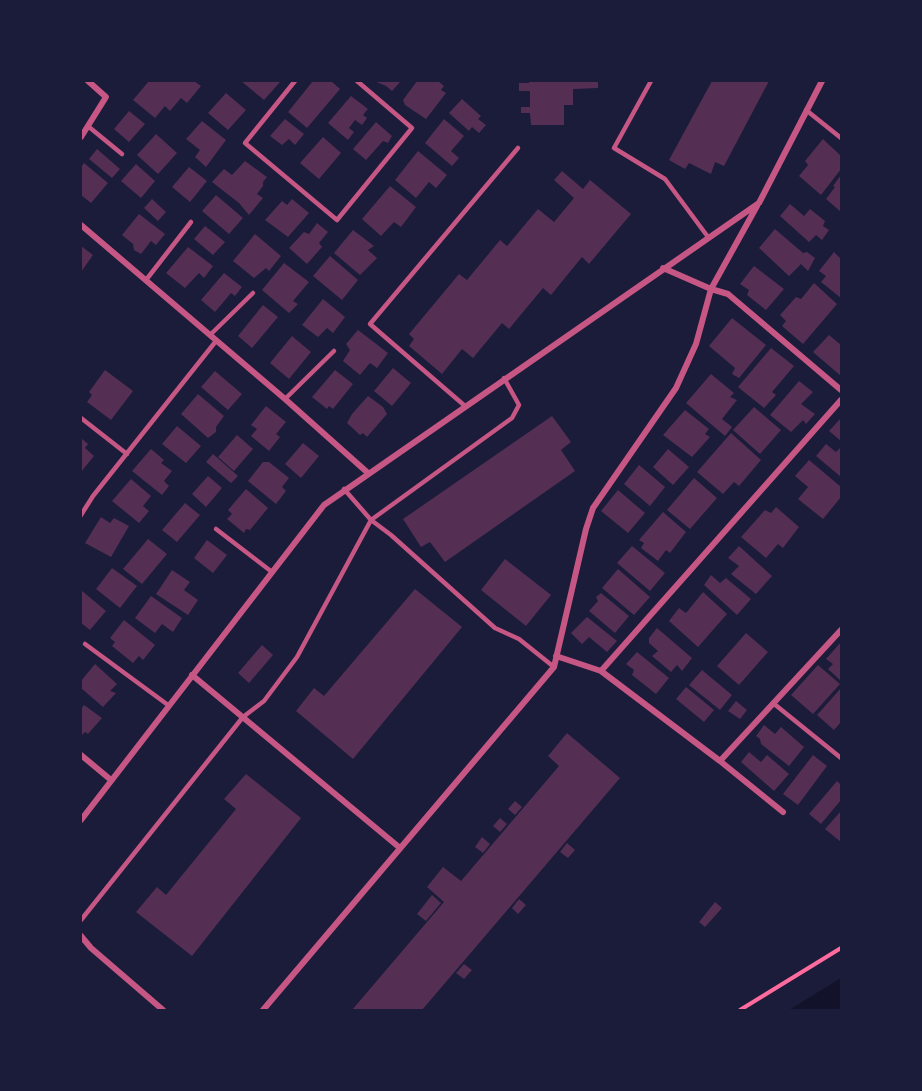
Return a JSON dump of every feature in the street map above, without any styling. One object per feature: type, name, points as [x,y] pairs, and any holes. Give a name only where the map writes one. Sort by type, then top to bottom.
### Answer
[{"type":"street","points":[[81,137],[106,97],[88,81]]},
{"type":"street","points":[[263,1010],[554,667],[593,508],[676,388],[696,345],[711,289],[759,203],[822,81]]},
{"type":"street","points":[[81,820],[324,505],[759,203]]},
{"type":"street","points":[[81,225],[368,473]]},
{"type":"street","points":[[663,268],[728,294],[841,390]]},
{"type":"street","points":[[601,671],[841,400]]},
{"type":"street","points":[[720,761],[841,630]]},
{"type":"street","points":[[556,656],[601,671],[783,812]]},
{"type":"street","points":[[192,675],[400,848]]},
{"type":"street","points":[[81,755],[111,780]]},
{"type":"street","points":[[81,936],[91,948],[163,1010]]},
{"type":"lane","points":[[295,81],[245,143],[336,220],[412,128],[357,81]]},
{"type":"lane","points":[[651,81],[614,148],[665,179],[708,237]]},
{"type":"lane","points":[[806,110],[841,138]]},
{"type":"lane","points":[[88,127],[122,154]]},
{"type":"lane","points":[[465,406],[370,324],[518,148]]},
{"type":"lane","points":[[146,280],[191,222]]},
{"type":"lane","points":[[210,335],[253,294]]},
{"type":"lane","points":[[81,514],[216,341]]},
{"type":"lane","points":[[285,399],[334,351]]},
{"type":"lane","points":[[81,920],[243,717],[264,701],[297,657],[371,520],[512,418],[519,405],[504,378]]},
{"type":"lane","points":[[81,418],[127,454]]},
{"type":"lane","points":[[344,489],[371,520],[391,535],[495,628],[519,639],[554,667]]},
{"type":"lane","points":[[216,529],[272,572]]},
{"type":"lane","points":[[85,644],[168,705]]},
{"type":"lane","points":[[773,703],[841,758]]},
{"type":"path","points":[[740,1010],[841,948]]},
{"type":"shaded area","points":[[841,978],[841,1010],[789,1010]]},
{"type":"building","points":[[149,81],[194,81],[201,86],[187,103],[181,98],[170,111],[165,106],[155,118],[133,100]]},
{"type":"building","points":[[241,81],[281,81],[264,100]]},
{"type":"building","points":[[313,81],[331,81],[340,89],[307,128],[288,112]]},
{"type":"building","points":[[374,81],[401,81],[392,91]]},
{"type":"building","points":[[417,81],[438,81],[444,86],[441,90],[446,93],[426,119],[405,105],[403,100]]},
{"type":"building","points":[[529,81],[598,81],[598,88],[573,89],[573,105],[564,105],[564,125],[531,125],[530,113],[521,113],[521,107],[530,107],[530,91],[519,91],[519,83],[529,83]]},
{"type":"building","points":[[712,81],[769,81],[724,166],[715,162],[711,174],[689,163],[685,169],[669,160]]},
{"type":"building","points":[[226,93],[246,110],[228,130],[208,113]]},
{"type":"building","points":[[351,96],[368,109],[363,115],[367,118],[362,125],[355,120],[349,128],[354,132],[348,140],[328,123]]},
{"type":"building","points":[[462,99],[481,116],[478,119],[486,125],[479,133],[472,127],[469,131],[449,113]]},
{"type":"building","points":[[129,111],[145,124],[129,142],[114,129]]},
{"type":"building","points":[[285,119],[304,134],[295,145],[289,139],[282,145],[270,136]]},
{"type":"building","points":[[444,119],[464,136],[451,151],[459,158],[452,166],[425,143]]},
{"type":"building","points":[[202,121],[226,140],[206,167],[195,157],[200,150],[186,139]]},
{"type":"building","points":[[376,122],[392,136],[388,143],[383,141],[366,160],[353,149]]},
{"type":"building","points":[[156,134],[177,153],[158,174],[137,155]]},
{"type":"building","points":[[323,137],[341,153],[319,179],[300,163]]},
{"type":"building","points":[[823,139],[841,156],[841,169],[821,195],[799,176],[808,165],[805,161]]},
{"type":"building","points":[[97,149],[120,169],[112,178],[89,159]]},
{"type":"building","points":[[418,151],[447,175],[436,188],[429,182],[416,198],[395,180]]},
{"type":"building","points":[[245,161],[267,177],[257,194],[263,198],[249,215],[239,203],[212,182],[224,169],[232,175]]},
{"type":"building","points":[[84,163],[108,183],[91,203],[81,195],[81,167]]},
{"type":"building","points":[[136,164],[155,181],[141,198],[121,181]]},
{"type":"building","points":[[189,167],[207,181],[190,202],[172,187]]},
{"type":"building","points":[[562,171],[583,189],[590,180],[631,214],[589,264],[582,257],[551,295],[543,288],[509,329],[502,323],[473,358],[462,349],[442,374],[409,346],[414,339],[409,334],[459,274],[467,280],[500,240],[507,246],[538,209],[554,222],[574,198],[554,180]]},
{"type":"building","points":[[841,175],[841,212],[826,199]]},
{"type":"building","points":[[390,186],[416,207],[401,227],[394,222],[381,236],[362,219]]},
{"type":"building","points":[[216,195],[243,218],[229,234],[202,211]]},
{"type":"building","points":[[152,199],[166,212],[158,221],[144,208]]},
{"type":"building","points":[[292,199],[309,213],[288,237],[265,220],[282,201],[287,205]]},
{"type":"building","points":[[790,204],[804,216],[810,209],[825,221],[823,226],[829,230],[822,240],[816,235],[809,242],[780,216]]},
{"type":"building","points":[[139,214],[165,234],[156,245],[151,241],[141,254],[134,250],[133,244],[122,235]]},
{"type":"building","points":[[317,223],[328,232],[319,243],[322,247],[307,264],[289,248],[304,232],[309,234]]},
{"type":"building","points":[[205,226],[225,242],[213,255],[194,239]]},
{"type":"building","points":[[775,229],[803,253],[807,252],[815,258],[808,271],[801,264],[789,276],[759,248]]},
{"type":"building","points":[[353,230],[374,246],[368,250],[377,258],[360,275],[334,253]]},
{"type":"building","points":[[255,234],[281,256],[269,271],[266,268],[254,278],[233,261]]},
{"type":"building","points":[[81,246],[93,255],[81,272]]},
{"type":"building","points":[[188,247],[213,266],[204,278],[199,273],[185,288],[166,273]]},
{"type":"building","points":[[834,252],[841,259],[841,298],[821,282],[826,276],[819,271]]},
{"type":"building","points":[[330,256],[358,280],[342,300],[313,276]]},
{"type":"building","points":[[284,263],[309,282],[293,301],[298,304],[289,313],[262,290]]},
{"type":"building","points":[[754,266],[784,289],[766,310],[747,295],[749,290],[740,284]]},
{"type":"building","points":[[224,273],[242,287],[235,296],[231,293],[215,312],[201,300]]},
{"type":"building","points":[[814,283],[837,304],[803,344],[782,326],[786,321],[780,315],[796,297],[801,299]]},
{"type":"building","points":[[323,299],[345,317],[333,333],[327,328],[318,337],[302,325]]},
{"type":"building","points":[[263,305],[278,317],[252,348],[238,336]]},
{"type":"building","points":[[732,318],[766,345],[739,378],[732,374],[735,368],[709,346]]},
{"type":"building","points":[[358,330],[388,353],[377,368],[370,363],[360,375],[343,361],[350,350],[346,344]]},
{"type":"building","points":[[829,335],[841,345],[841,376],[813,352]]},
{"type":"building","points":[[292,336],[311,352],[289,379],[270,363]]},
{"type":"building","points":[[771,348],[794,366],[772,392],[776,395],[764,408],[738,387]]},
{"type":"building","points":[[393,368],[411,383],[392,406],[374,391]]},
{"type":"building","points":[[105,370],[133,391],[111,420],[87,402],[92,395],[89,392]]},
{"type":"building","points":[[335,370],[353,384],[333,409],[329,406],[327,409],[312,397]]},
{"type":"building","points":[[215,371],[242,394],[228,410],[201,387]]},
{"type":"building","points":[[711,374],[734,393],[730,397],[737,400],[722,419],[732,427],[725,436],[686,403]]},
{"type":"building","points":[[799,381],[813,392],[801,404],[815,414],[806,424],[803,420],[791,432],[770,415]]},
{"type":"building","points":[[198,394],[224,416],[216,427],[216,432],[208,438],[181,414]]},
{"type":"building","points":[[368,396],[383,407],[387,414],[367,437],[363,433],[360,435],[347,423]]},
{"type":"building","points":[[266,406],[286,422],[276,434],[280,437],[269,451],[251,436],[257,429],[251,425]]},
{"type":"building","points":[[754,407],[781,430],[760,454],[733,430]]},
{"type":"building","points":[[685,410],[709,429],[705,434],[710,437],[692,457],[663,435]]},
{"type":"building","points":[[552,416],[571,442],[561,450],[575,471],[445,562],[430,542],[421,547],[403,519]]},
{"type":"building","points":[[841,418],[841,441],[829,431]]},
{"type":"building","points":[[177,426],[201,446],[186,463],[162,444]]},
{"type":"building","points":[[731,433],[761,460],[739,486],[734,482],[723,494],[697,472]]},
{"type":"building","points":[[237,435],[253,449],[234,471],[218,457]]},
{"type":"building","points":[[81,438],[88,444],[85,448],[94,456],[81,472]]},
{"type":"building","points":[[303,443],[319,456],[301,478],[285,464]]},
{"type":"building","points":[[826,444],[836,452],[841,447],[841,477],[816,456]]},
{"type":"building","points":[[151,449],[164,460],[161,463],[172,471],[164,481],[169,486],[162,495],[132,471]]},
{"type":"building","points":[[668,449],[689,467],[673,485],[653,467]]},
{"type":"building","points":[[213,454],[238,476],[231,483],[206,462]]},
{"type":"building","points":[[809,460],[841,487],[841,497],[823,519],[798,499],[808,487],[795,476]]},
{"type":"building","points":[[263,462],[269,462],[289,478],[282,487],[286,491],[276,504],[248,481]]},
{"type":"building","points":[[639,465],[665,487],[650,506],[624,484]]},
{"type":"building","points":[[208,476],[222,488],[206,507],[192,494]]},
{"type":"building","points":[[694,478],[717,498],[690,529],[667,510]]},
{"type":"building","points":[[131,479],[151,496],[143,506],[149,511],[139,523],[112,501]]},
{"type":"building","points":[[246,489],[268,508],[250,530],[246,529],[244,533],[227,519],[232,514],[228,510]]},
{"type":"building","points":[[618,490],[645,513],[628,533],[601,511]]},
{"type":"building","points":[[185,503],[200,515],[177,542],[162,530]]},
{"type":"building","points":[[776,507],[799,527],[783,548],[778,544],[766,558],[741,537],[765,510],[771,513]]},
{"type":"building","points":[[663,512],[686,532],[670,553],[666,550],[658,561],[641,548],[644,543],[639,540]]},
{"type":"building","points":[[101,517],[110,523],[114,518],[129,526],[111,557],[85,543]]},
{"type":"building","points":[[148,539],[167,554],[142,584],[123,569]]},
{"type":"building","points":[[207,540],[227,555],[213,573],[194,558]]},
{"type":"building","points":[[632,546],[665,573],[650,591],[617,563]]},
{"type":"building","points":[[739,546],[772,576],[756,594],[731,574],[739,566],[728,558]]},
{"type":"building","points":[[505,559],[551,595],[526,626],[481,590]]},
{"type":"building","points":[[112,568],[137,586],[120,608],[96,589]]},
{"type":"building","points":[[618,569],[650,597],[634,615],[602,588]]},
{"type":"building","points":[[172,570],[190,582],[184,590],[198,600],[188,615],[156,594]]},
{"type":"building","points":[[711,575],[720,583],[726,578],[751,599],[737,615],[704,585]]},
{"type":"building","points":[[415,589],[462,627],[353,759],[296,711],[314,688],[324,696]]},
{"type":"building","points":[[81,590],[106,611],[90,630],[81,623]]},
{"type":"building","points":[[703,592],[727,614],[698,647],[669,621],[679,608],[686,613]]},
{"type":"building","points":[[601,593],[629,616],[615,633],[589,611],[598,601],[596,597]]},
{"type":"building","points":[[151,596],[182,618],[173,632],[162,624],[155,633],[135,618]]},
{"type":"building","points":[[587,617],[617,641],[607,652],[589,637],[582,644],[571,633]]},
{"type":"building","points":[[124,620],[155,645],[143,660],[139,656],[133,663],[112,646],[115,642],[110,638]]},
{"type":"building","points":[[657,628],[692,658],[682,671],[677,665],[671,672],[652,656],[658,651],[649,643],[649,638]]},
{"type":"building","points":[[746,633],[768,652],[739,685],[717,666]]},
{"type":"building","points":[[841,642],[841,681],[828,669],[833,664],[826,659]]},
{"type":"building","points":[[262,645],[273,655],[249,683],[238,673]]},
{"type":"building","points":[[637,652],[669,678],[656,694],[632,675],[634,670],[626,664]]},
{"type":"building","points":[[95,664],[117,684],[110,691],[116,693],[103,707],[81,688],[81,681]]},
{"type":"building","points":[[818,665],[840,684],[813,714],[791,695]]},
{"type":"building","points":[[702,670],[732,695],[720,710],[689,685]]},
{"type":"building","points":[[686,687],[714,710],[704,722],[676,699]]},
{"type":"building","points":[[841,688],[841,722],[834,730],[817,715]]},
{"type":"building","points":[[736,701],[747,710],[740,719],[728,711]]},
{"type":"building","points":[[84,705],[102,718],[88,734],[85,732],[82,735],[81,709]]},
{"type":"building","points":[[764,725],[775,734],[781,727],[804,747],[789,766],[761,744],[760,739],[756,736]]},
{"type":"building","points":[[567,733],[620,778],[422,1010],[352,1010],[444,902],[427,887],[443,867],[461,881],[559,766],[548,756]]},
{"type":"building","points":[[749,752],[761,762],[767,755],[789,774],[774,791],[741,762]]},
{"type":"building","points":[[813,755],[827,766],[798,805],[783,794]]},
{"type":"building","points":[[246,774],[301,818],[192,956],[136,912],[157,887],[166,895],[236,809],[224,799]]},
{"type":"building","points":[[837,781],[841,785],[841,800],[821,824],[809,814]]},
{"type":"building","points":[[515,801],[522,807],[515,815],[508,809]]},
{"type":"building","points":[[841,811],[841,842],[825,829]]},
{"type":"building","points":[[500,818],[507,824],[500,832],[493,826]]},
{"type":"building","points":[[482,837],[490,844],[483,853],[475,847]]},
{"type":"building","points":[[567,843],[575,850],[568,858],[560,852]]},
{"type":"building","points":[[432,895],[441,903],[426,921],[417,914]]},
{"type":"building","points":[[519,899],[526,905],[518,914],[512,908]]},
{"type":"building","points":[[715,902],[722,908],[705,927],[699,922]]},
{"type":"building","points":[[464,964],[472,970],[464,979],[456,973]]}]
